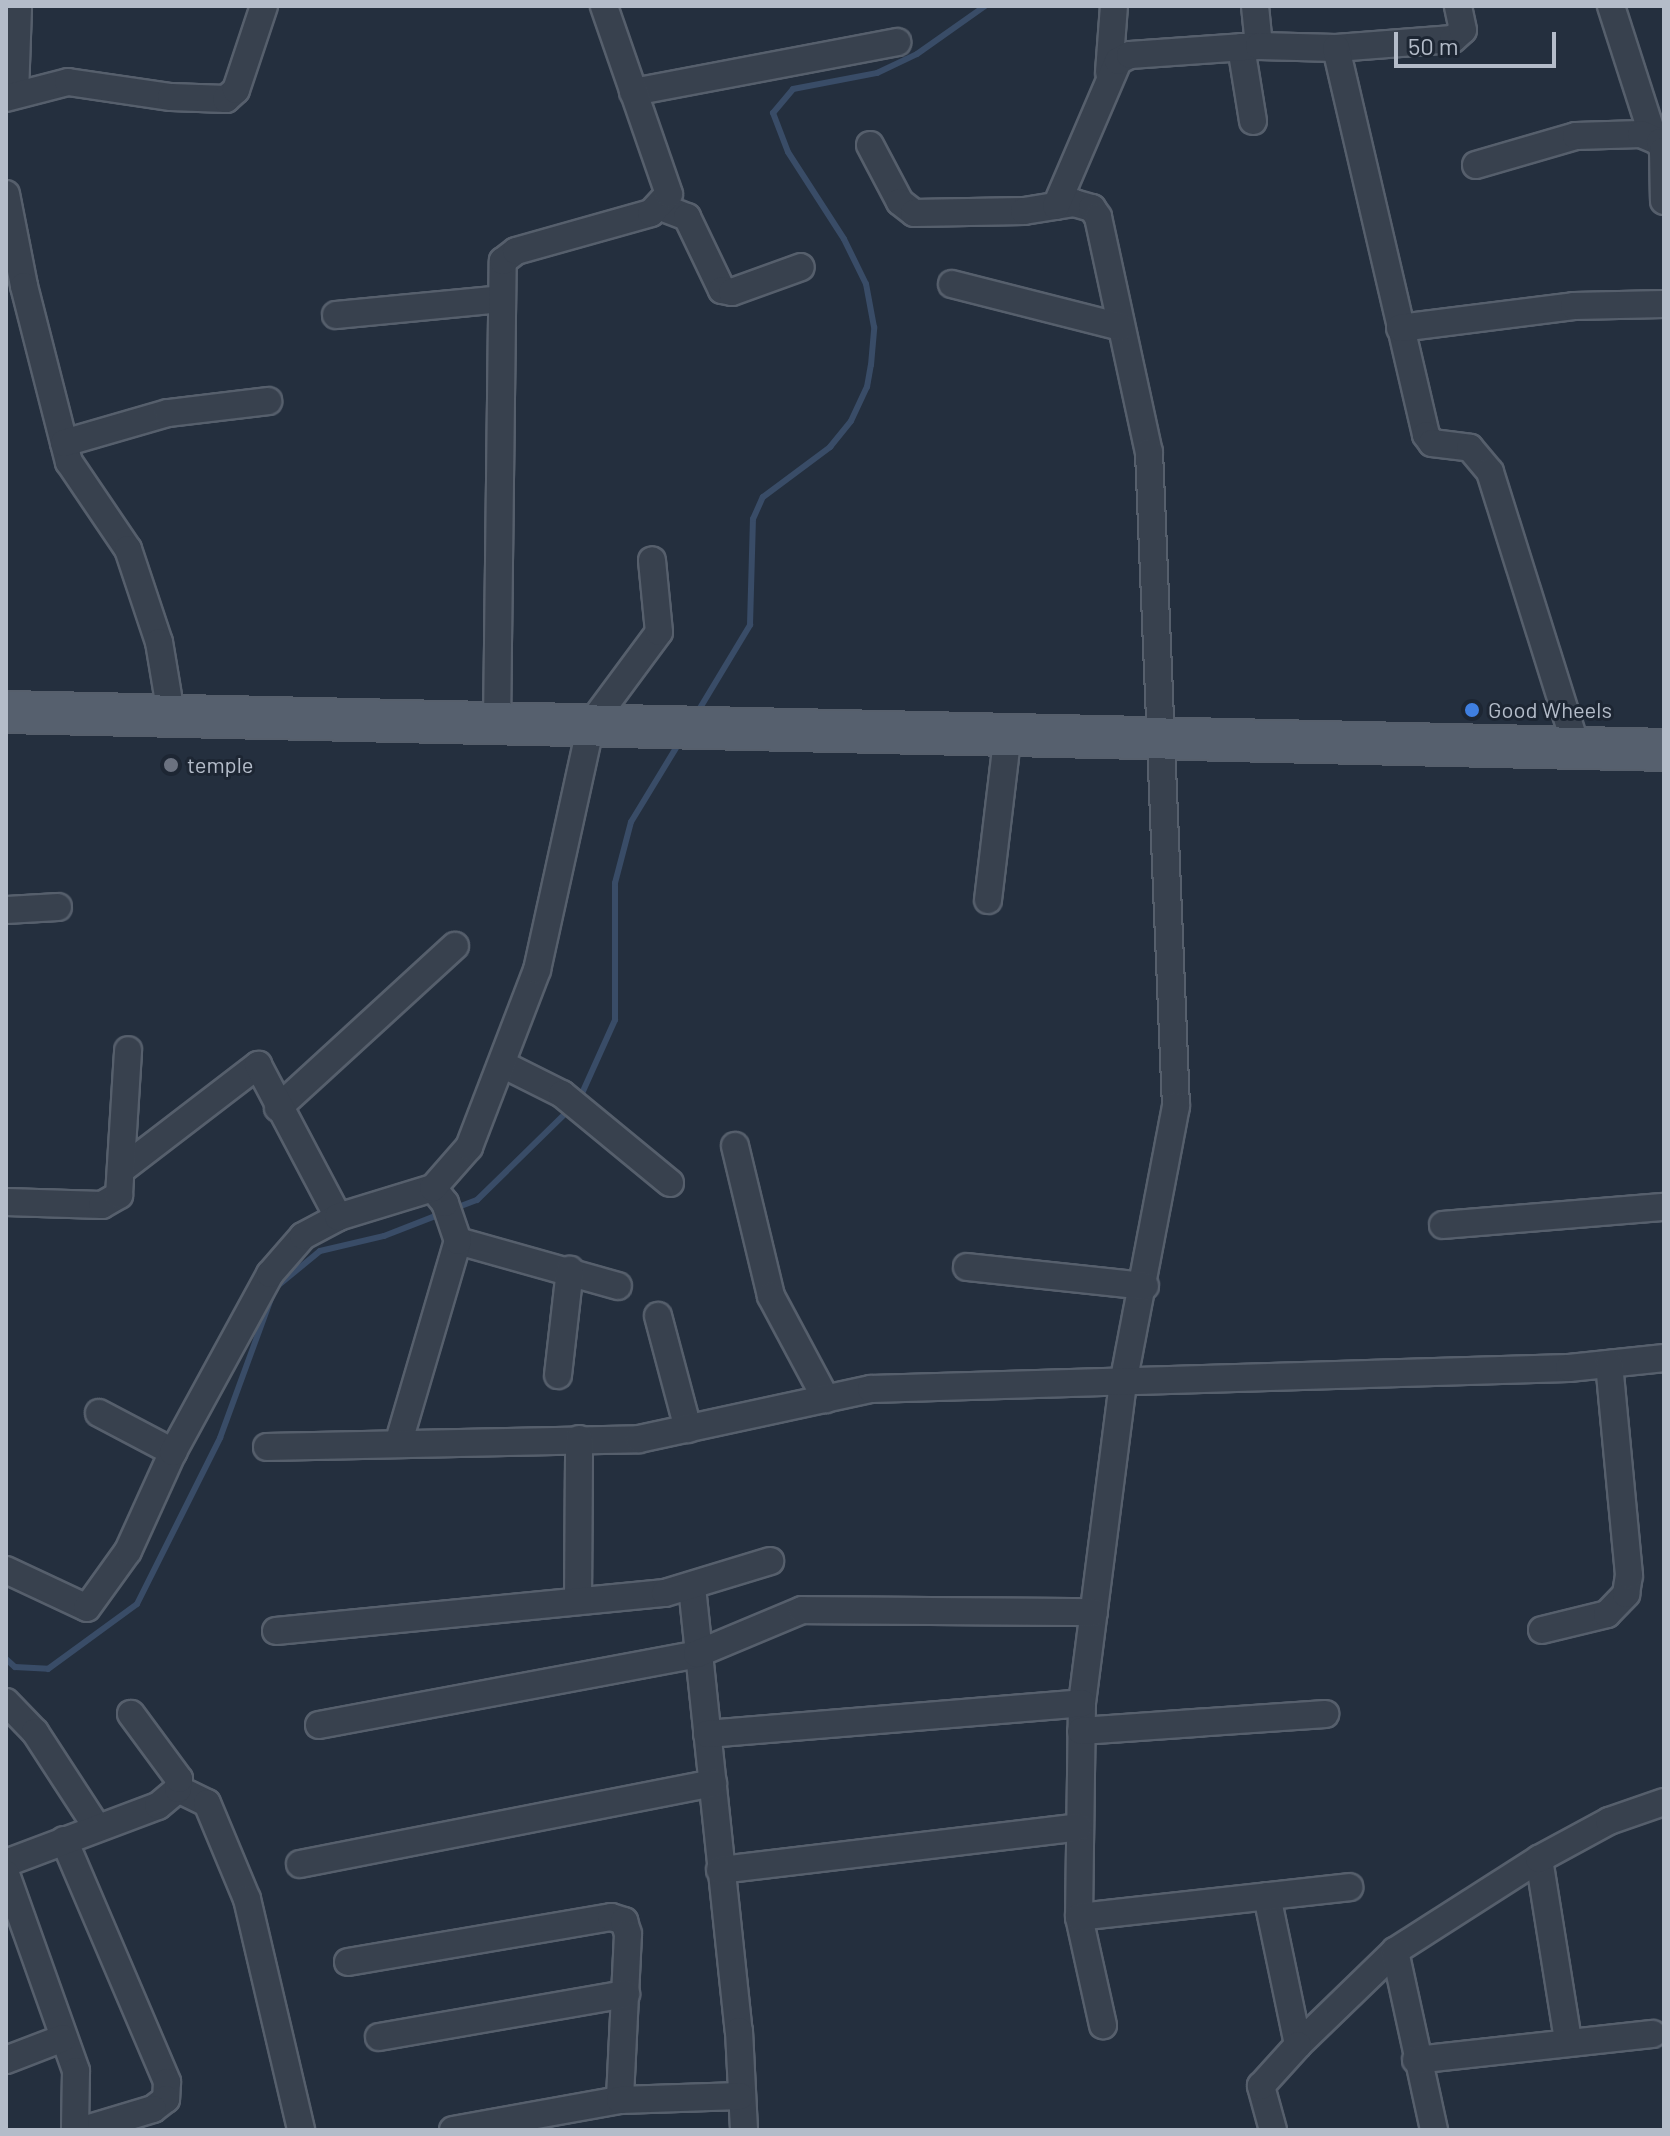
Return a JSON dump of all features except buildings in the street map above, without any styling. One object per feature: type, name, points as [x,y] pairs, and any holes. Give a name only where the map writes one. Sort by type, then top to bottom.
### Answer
[{"type":"main road","points":[[6,689],[498,716],[667,730],[1008,732],[1664,750]]},
{"type":"main road","points":[[6,712],[498,716]]},
{"type":"street","points":[[18,6],[10,96],[90,82],[171,97],[226,99],[236,90],[264,6]]},
{"type":"street","points":[[604,6],[666,178],[669,194],[661,207]]},
{"type":"street","points":[[1056,206],[1109,72],[1114,6]]},
{"type":"street","points":[[1253,121],[1250,46],[1255,6]]},
{"type":"street","points":[[1109,72],[1130,55],[1250,46],[1336,48],[1453,39],[1463,30],[1458,6]]},
{"type":"street","points":[[1611,6],[1653,137],[1663,151],[1664,201]]},
{"type":"street","points":[[633,92],[897,42]]},
{"type":"street","points":[[1336,48],[1426,435],[1432,443],[1470,448],[1490,472],[1576,747]]},
{"type":"street","points":[[1476,165],[1576,136],[1653,137]]},
{"type":"street","points":[[870,145],[900,202],[914,213],[1085,203],[1098,217],[1152,475],[1176,1106],[1145,1286],[1123,1383],[1082,1703],[1079,1917],[1103,2025]]},
{"type":"street","points":[[6,194],[15,287],[64,443],[78,479],[128,549],[159,642],[168,696]]},
{"type":"street","points":[[498,716],[504,471],[503,261],[516,251],[661,207],[687,217],[722,290],[732,292],[801,267]]},
{"type":"street","points":[[952,284],[1121,327]]},
{"type":"street","points":[[336,315],[501,299]]},
{"type":"street","points":[[1400,328],[1574,306],[1664,304]]},
{"type":"street","points":[[64,443],[168,413],[268,401]]},
{"type":"street","points":[[6,1570],[87,1608],[128,1551],[173,1452],[270,1274],[303,1236],[338,1217],[439,1196],[469,1147],[537,970],[591,724],[659,632],[652,560]]},
{"type":"street","points":[[988,900],[1008,732]]},
{"type":"street","points":[[6,910],[58,907]]},
{"type":"street","points":[[278,1108],[455,946]]},
{"type":"street","points":[[6,1202],[112,1202],[119,1195],[125,1167],[128,1050]]},
{"type":"street","points":[[502,1064],[571,1103],[670,1183]]},
{"type":"street","points":[[125,1167],[258,1065],[338,1217]]},
{"type":"street","points":[[735,1146],[771,1296],[826,1399]]},
{"type":"street","points":[[399,1441],[456,1235],[439,1196]]},
{"type":"street","points":[[1443,1225],[1664,1207]]},
{"type":"street","points":[[456,1235],[618,1286]]},
{"type":"street","points":[[967,1267],[1145,1286]]},
{"type":"street","points":[[558,1375],[570,1270]]},
{"type":"street","points":[[658,1316],[688,1429]]},
{"type":"street","points":[[267,1447],[399,1441],[639,1439],[871,1389],[1123,1383],[1609,1364],[1664,1358]]},
{"type":"street","points":[[1542,1630],[1607,1614],[1626,1594],[1629,1575],[1609,1364]]},
{"type":"street","points":[[99,1413],[173,1452]]},
{"type":"street","points":[[578,1601],[579,1439]]},
{"type":"street","points":[[276,1631],[692,1587],[770,1561]]},
{"type":"street","points":[[692,1587],[739,2031],[744,2130]]},
{"type":"street","points":[[319,1725],[697,1654],[791,1614],[828,1607],[1094,1612]]},
{"type":"street","points":[[707,1734],[1082,1703]]},
{"type":"street","points":[[6,1863],[96,1826],[158,1806],[178,1789],[179,1779],[131,1714]]},
{"type":"street","points":[[1081,1731],[1325,1714]]},
{"type":"street","points":[[12,1715],[96,1826]]},
{"type":"street","points":[[300,1864],[713,1783]]},
{"type":"street","points":[[178,1789],[207,1803],[247,1899],[301,2130]]},
{"type":"street","points":[[1273,2130],[1261,2086],[1298,2045],[1395,1951],[1539,1859],[1609,1821],[1664,1802]]},
{"type":"street","points":[[720,1870],[1078,1827]]},
{"type":"street","points":[[64,1840],[167,2082],[166,2099],[153,2109],[83,2130]]},
{"type":"street","points":[[1539,1859],[1568,2041]]},
{"type":"street","points":[[6,1874],[18,1953],[63,2038],[76,2071],[75,2130]]},
{"type":"street","points":[[1079,1917],[1349,1887]]},
{"type":"street","points":[[1267,1896],[1298,2045]]},
{"type":"street","points":[[348,1962],[611,1917],[624,1921],[628,1934],[620,2100]]},
{"type":"street","points":[[1395,1951],[1416,2060],[1434,2130]]},
{"type":"street","points":[[379,2037],[626,1994]]},
{"type":"street","points":[[1416,2060],[1653,2034]]},
{"type":"street","points":[[6,2060],[63,2038]]},
{"type":"street","points":[[453,2130],[620,2100],[740,2096]]},
{"type":"waterway","points":[[697,713],[750,625],[753,519],[763,497],[830,447],[851,421],[867,387],[871,365],[874,327],[866,284],[844,239],[788,152],[773,113],[793,89],[877,73],[917,54],[985,6]]},
{"type":"waterway","points":[[579,1100],[615,1020],[615,883],[631,822],[679,743]]},
{"type":"waterway","points":[[453,1209],[477,1200],[571,1108]]},
{"type":"waterway","points":[[6,1659],[15,1667],[48,1669],[137,1604],[220,1438],[275,1288],[320,1251],[384,1236],[443,1213]]},
{"type":"place","name":"Good Wheels","points":[[1472,710]]},
{"type":"place","name":"temple","points":[[171,765]]}]
